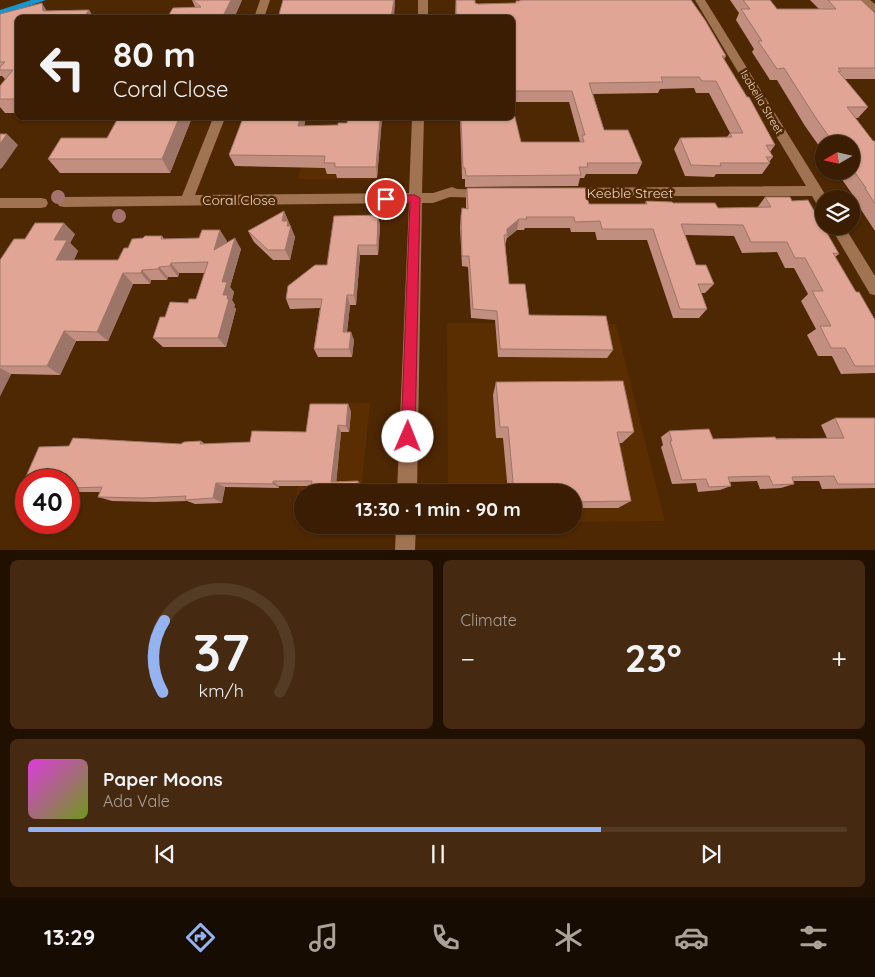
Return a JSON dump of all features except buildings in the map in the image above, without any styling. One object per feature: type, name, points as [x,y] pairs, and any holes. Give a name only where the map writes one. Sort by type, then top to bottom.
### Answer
[{"type":"highway","points":[[0,3],[9,0]]},
{"type":"highway","points":[[0,13],[41,0]]},
{"type":"street","points":[[260,15],[266,0]]},
{"type":"street","points":[[423,15],[424,0]]},
{"type":"street","name":"Isabella Street","points":[[700,0],[815,190]]},
{"type":"street","points":[[864,0],[875,9]]},
{"type":"street","points":[[187,200],[218,120]]},
{"type":"street","points":[[407,484],[418,120]]},
{"type":"street","name":"Keeble Street","points":[[552,193],[815,191]]},
{"type":"street","points":[[415,198],[433,198],[452,192],[455,194],[504,194]]},
{"type":"street","name":"Coral Close","points":[[64,202],[415,198]]},
{"type":"street","points":[[0,203],[41,202]]},
{"type":"street","points":[[842,235],[875,289]]},
{"type":"street","points":[[405,550],[406,534]]},
{"type":"shaded area","points":[[306,145],[380,146],[376,180],[298,179]]},
{"type":"shaded area","points":[[447,323],[616,324],[665,521],[582,522],[582,484],[448,484]]},
{"type":"shaded area","points":[[311,402],[370,403],[362,484],[298,484]]},
{"type":"route","points":[[386,199],[415,198],[408,437]]}]
